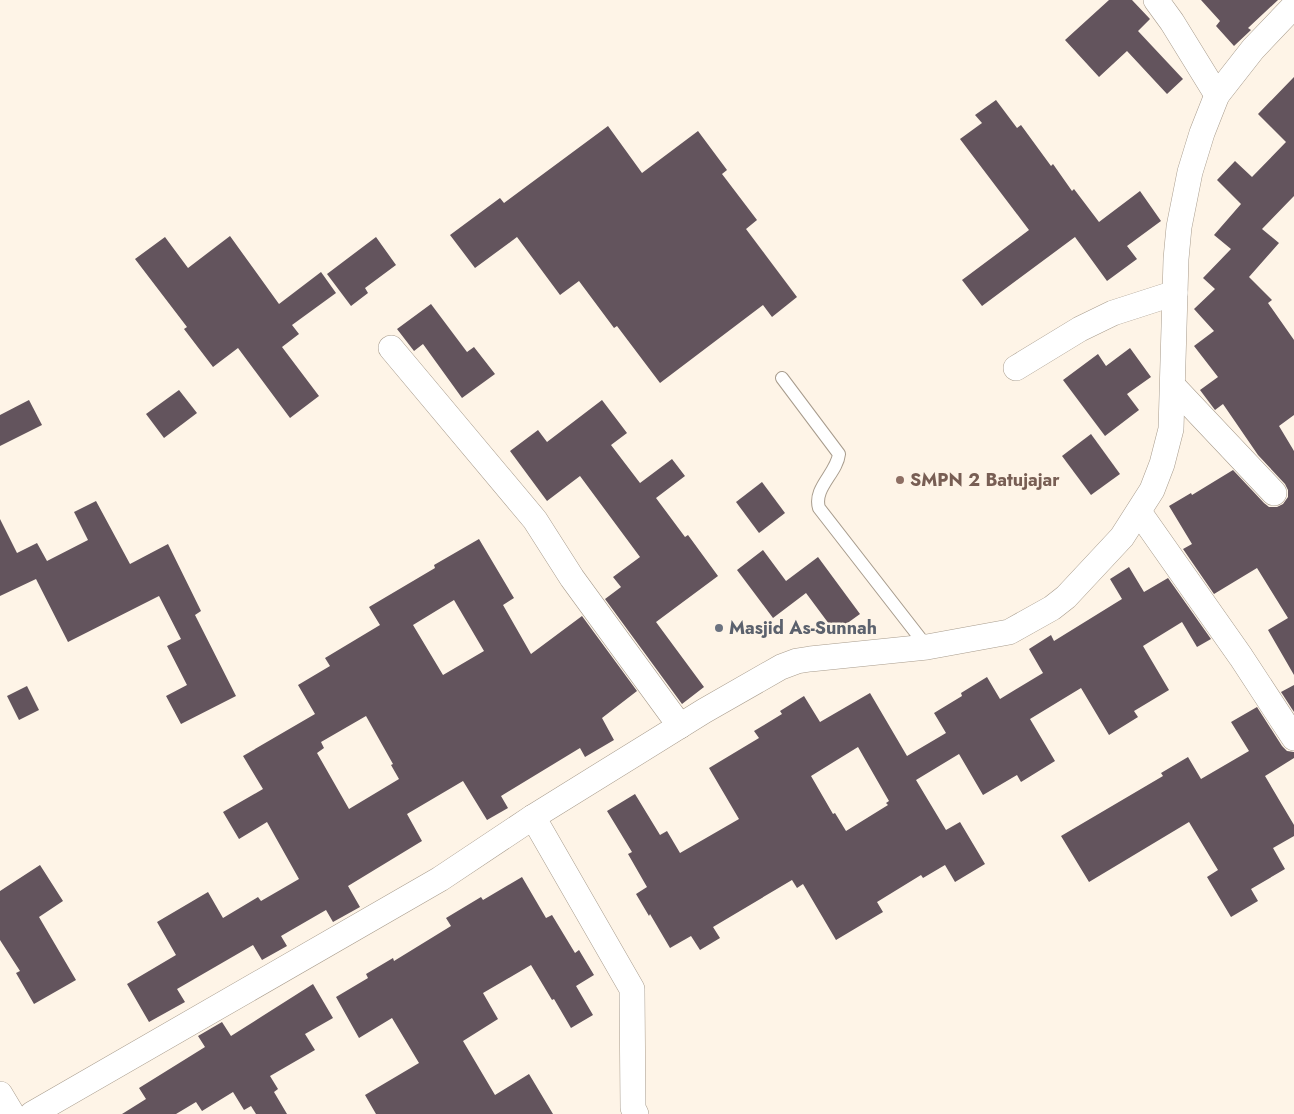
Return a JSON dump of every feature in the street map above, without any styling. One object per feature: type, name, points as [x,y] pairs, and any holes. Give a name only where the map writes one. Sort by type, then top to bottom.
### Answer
[{"type":"street","points":[[1156,0],[1172,22],[1217,95]]},
{"type":"street","points":[[32,1114],[432,884],[680,726],[765,676],[797,661],[927,647],[1010,632],[1052,608],[1066,597],[1122,537],[1152,490],[1168,444],[1171,429],[1179,227],[1190,172],[1202,133],[1217,95],[1253,49],[1294,6]]},
{"type":"street","points":[[1016,368],[1080,329],[1113,313],[1175,293]]},
{"type":"street","points":[[391,348],[535,520],[572,578],[680,726]]},
{"type":"street","points":[[1173,386],[1274,493]]},
{"type":"street","points":[[1139,512],[1241,657],[1294,738]]},
{"type":"street","points":[[533,818],[632,989],[633,1108],[636,1114]]},
{"type":"street","points":[[0,1094],[12,1114]]},
{"type":"lane","points":[[782,378],[839,454],[836,467],[818,495],[817,502],[820,508],[927,647]]},
{"type":"building","points":[[1109,0],[1132,0],[1150,19],[1138,31],[1183,79],[1167,94],[1127,51],[1099,77],[1065,40]]},
{"type":"building","points":[[1201,0],[1278,0],[1248,28],[1251,30],[1234,46],[1216,26],[1220,21]]},
{"type":"building","points":[[1294,77],[1294,196],[1262,229],[1279,243],[1249,277],[1272,300],[1268,303],[1294,340],[1294,415],[1279,426],[1294,451],[1294,675],[1268,630],[1288,618],[1257,568],[1214,594],[1183,549],[1192,544],[1169,506],[1191,493],[1192,495],[1233,470],[1269,507],[1277,507],[1283,504],[1288,497],[1288,490],[1285,484],[1258,455],[1223,404],[1215,410],[1200,390],[1218,377],[1194,346],[1214,331],[1194,309],[1215,289],[1203,278],[1231,249],[1214,235],[1241,204],[1217,180],[1235,161],[1252,177],[1286,142],[1258,114]]},
{"type":"building","points":[[996,100],[1017,128],[1021,125],[1051,166],[1053,164],[1072,191],[1074,189],[1099,222],[1140,191],[1161,221],[1127,246],[1137,259],[1107,281],[1075,237],[982,306],[962,280],[1029,230],[960,139],[982,123],[975,115]]},
{"type":"building","points":[[608,126],[642,173],[698,131],[727,170],[722,174],[757,220],[746,229],[797,297],[772,317],[763,305],[660,383],[617,326],[614,328],[579,281],[560,295],[517,237],[475,268],[450,235],[500,198],[504,203]]},
{"type":"building","points":[[230,236],[279,304],[321,272],[336,293],[292,325],[299,334],[282,347],[319,396],[290,418],[238,348],[213,367],[184,329],[187,327],[135,259],[165,237],[188,268]]},
{"type":"building","points":[[376,237],[396,265],[365,288],[368,293],[351,306],[327,274]]},
{"type":"building","points":[[431,304],[467,352],[474,347],[495,374],[462,398],[423,344],[414,351],[397,329]]},
{"type":"building","points":[[1130,348],[1151,377],[1127,394],[1139,410],[1105,436],[1063,380],[1098,354],[1106,366]]},
{"type":"building","points":[[179,390],[197,413],[164,438],[146,414]]},
{"type":"building","points":[[29,400],[42,425],[0,446],[0,415]]},
{"type":"building","points":[[602,400],[627,433],[611,445],[640,483],[672,459],[685,476],[656,498],[685,537],[688,535],[718,576],[656,622],[704,687],[682,704],[605,599],[621,587],[613,577],[640,557],[580,476],[547,501],[510,451],[538,430],[547,442]]},
{"type":"building","points":[[1091,434],[1120,474],[1091,495],[1062,456]]},
{"type":"building","points":[[762,482],[785,513],[759,533],[736,502]]},
{"type":"building","points":[[96,501],[130,564],[168,544],[201,611],[195,615],[236,696],[181,724],[166,696],[187,685],[167,646],[181,639],[159,596],[68,642],[36,579],[0,596],[0,519],[17,553],[37,543],[47,561],[88,540],[74,512]]},
{"type":"building","points":[[479,539],[514,598],[503,605],[531,654],[582,616],[637,691],[602,718],[614,740],[585,757],[580,748],[501,796],[508,808],[487,820],[463,781],[407,814],[422,841],[348,886],[360,907],[333,922],[326,910],[281,936],[287,946],[262,960],[253,945],[177,989],[185,1002],[149,1022],[127,984],[176,955],[157,922],[208,892],[223,918],[258,897],[261,901],[299,879],[267,822],[239,839],[223,812],[263,789],[243,756],[315,714],[298,685],[330,666],[325,658],[380,625],[369,607],[435,568],[434,565]],"holes":[[[454,600],[484,651],[443,675],[413,625]],[[366,716],[393,764],[391,765],[399,779],[349,809],[317,753],[324,748],[321,742]]]},
{"type":"building","points":[[763,550],[786,581],[818,557],[860,614],[835,632],[806,593],[773,618],[737,570]]},
{"type":"building","points":[[1129,567],[1144,592],[1168,578],[1211,639],[1197,647],[1182,622],[1143,646],[1169,690],[1134,711],[1138,717],[1109,735],[1081,688],[1030,719],[1055,761],[1021,782],[1017,775],[983,795],[959,754],[916,780],[946,830],[960,822],[985,864],[955,882],[945,865],[923,878],[921,875],[877,902],[883,912],[836,940],[803,884],[797,888],[792,880],[713,927],[720,938],[700,950],[691,936],[670,948],[636,894],[647,887],[628,854],[632,852],[607,811],[635,794],[660,835],[667,831],[680,853],[739,819],[709,768],[759,738],[754,731],[782,714],[780,711],[804,696],[820,722],[870,693],[907,756],[946,733],[934,713],[962,696],[961,693],[987,677],[1000,699],[1043,673],[1029,649],[1051,635],[1054,641],[1122,599],[1110,579]],"holes":[[[858,747],[889,801],[886,803],[888,805],[846,831],[835,813],[833,814],[811,776]]]},
{"type":"building","points":[[1294,685],[1294,712],[1281,692]]},
{"type":"building","points":[[27,686],[39,710],[19,720],[7,696]]},
{"type":"building","points":[[1257,707],[1282,746],[1287,751],[1294,752],[1294,758],[1265,776],[1294,825],[1294,836],[1273,848],[1285,869],[1251,889],[1258,901],[1231,917],[1207,877],[1218,870],[1189,822],[1089,882],[1061,836],[1163,776],[1161,773],[1188,757],[1201,779],[1249,751],[1231,722]]},
{"type":"building","points":[[40,865],[63,901],[39,917],[76,980],[34,1004],[16,973],[20,971],[0,940],[0,891]]},
{"type":"building","points":[[522,877],[546,918],[552,915],[575,953],[579,950],[594,975],[576,986],[593,1015],[571,1028],[531,965],[483,993],[498,1019],[463,1041],[495,1095],[529,1074],[553,1114],[376,1114],[365,1095],[419,1063],[392,1018],[359,1038],[336,997],[368,978],[366,974],[393,958],[394,961],[451,926],[446,918],[481,897],[483,900]]},
{"type":"building","points":[[313,984],[333,1018],[305,1034],[315,1050],[270,1076],[278,1089],[274,1092],[287,1114],[256,1114],[251,1106],[244,1110],[233,1092],[202,1111],[196,1102],[176,1114],[122,1114],[146,1099],[139,1088],[205,1047],[198,1036],[222,1022],[231,1036]]},
{"type":"place","name":"SMPN 2 Batujajar","points":[[900,480]]},
{"type":"place","name":"Masjid As-Sunnah","points":[[719,628]]}]
